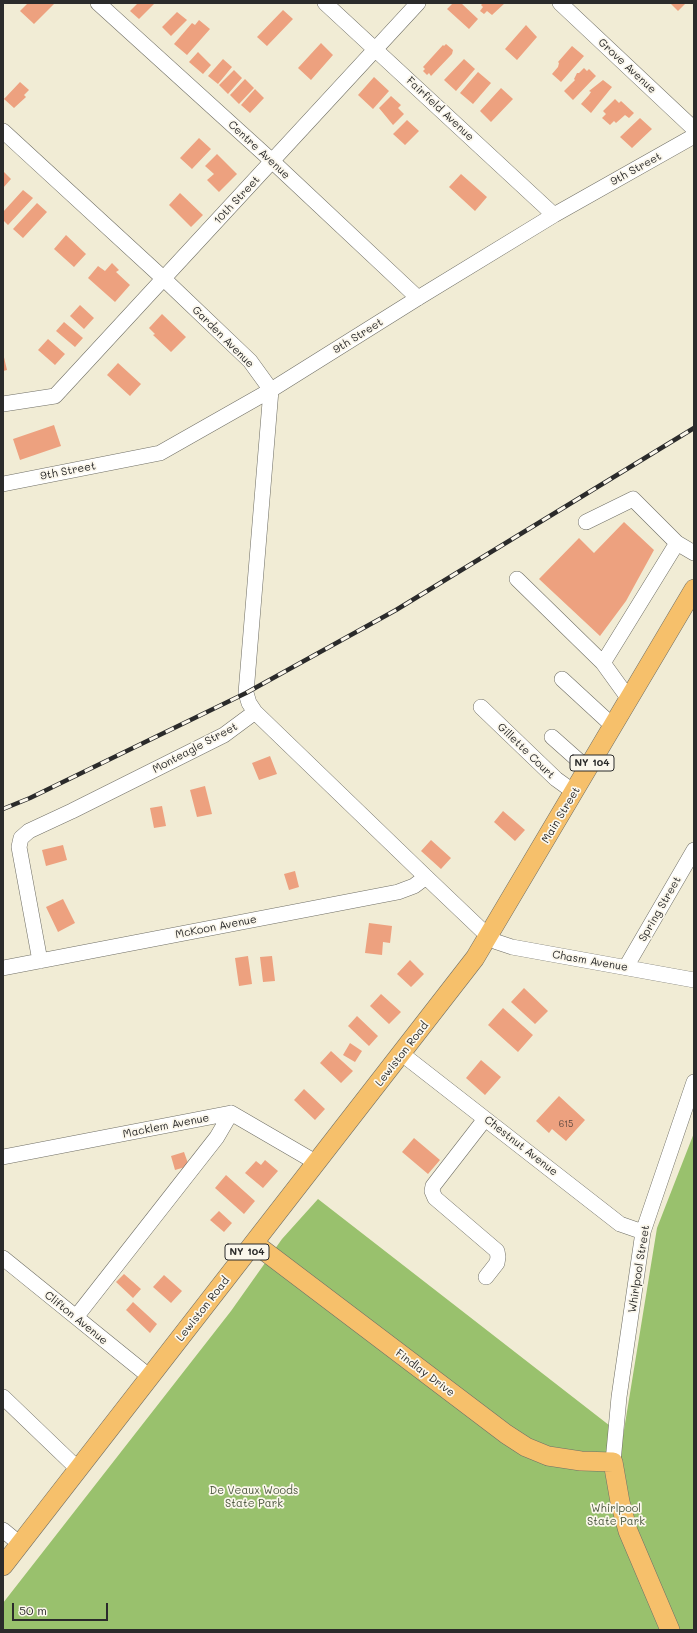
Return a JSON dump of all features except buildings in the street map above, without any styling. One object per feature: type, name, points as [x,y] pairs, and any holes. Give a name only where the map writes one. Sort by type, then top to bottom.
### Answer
[{"type":"main road","name":"Main Street","points":[[489,937],[694,589]]},
{"type":"main road","name":"Lewiston Road","points":[[3,1566],[402,1054],[489,937]]},
{"type":"main road","name":"Findlay Drive","points":[[254,1243],[506,1434],[526,1447],[548,1456],[581,1461],[613,1462]]},
{"type":"main road","points":[[613,1462],[620,1502],[628,1531],[670,1630]]},
{"type":"street","name":"Centre Avenue","points":[[98,3],[272,161],[418,298]]},
{"type":"street","name":"Fairfield Avenue","points":[[325,3],[554,215]]},
{"type":"street","name":"10th Street","points":[[3,404],[55,396],[418,3]]},
{"type":"street","name":"Grove Avenue","points":[[560,3],[694,129]]},
{"type":"street","name":"Garden Avenue","points":[[3,131],[164,278],[250,361],[271,390]]},
{"type":"street","name":"9th Street","points":[[3,484],[160,453],[271,390],[554,215],[694,136]]},
{"type":"street","points":[[271,390],[246,693],[249,703],[255,712],[489,937]]},
{"type":"street","points":[[586,522],[633,499],[677,543],[694,553]]},
{"type":"street","points":[[603,663],[677,543]]},
{"type":"street","points":[[517,579],[603,663],[629,699]]},
{"type":"street","points":[[562,678],[613,726]]},
{"type":"street","name":"Gillette Court","points":[[481,707],[556,779],[574,792]]},
{"type":"street","name":"Monteagle Street","points":[[40,961],[19,847],[21,838],[29,831],[72,812],[224,735],[255,712]]},
{"type":"street","points":[[552,737],[588,768]]},
{"type":"street","name":"Spring Street","points":[[626,967],[694,850]]},
{"type":"street","name":"McKoon Avenue","points":[[3,968],[398,892],[414,886],[426,877]]},
{"type":"street","name":"Chasm Avenue","points":[[489,937],[503,946],[694,980]]},
{"type":"street","name":"Chestnut Avenue","points":[[402,1054],[620,1224],[643,1232]]},
{"type":"street","name":"Whirlpool Street","points":[[613,1462],[619,1397],[643,1232],[694,1082]]},
{"type":"street","points":[[76,1317],[217,1138],[231,1113],[317,1163]]},
{"type":"street","name":"Macklem Avenue","points":[[3,1157],[231,1113]]},
{"type":"street","points":[[485,1119],[433,1186],[432,1191],[435,1198],[497,1251],[497,1263],[486,1277]]},
{"type":"street","name":"Clifton Avenue","points":[[3,1258],[150,1378]]},
{"type":"street","points":[[3,1397],[78,1469]]},
{"type":"street","points":[[3,1530],[20,1544]]},
{"type":"green space","points":[[694,1133],[694,1630],[3,1630],[3,1603],[231,1311],[282,1239],[318,1199],[623,1436],[657,1228]]},
{"type":"railway","points":[[3,809],[30,798],[246,693],[396,610],[694,428]]},
{"type":"park label","name":"De Veaux Woods State Park","points":[[254,1497]]},
{"type":"park label","name":"Whirlpool State Park","points":[[616,1515]]}]
